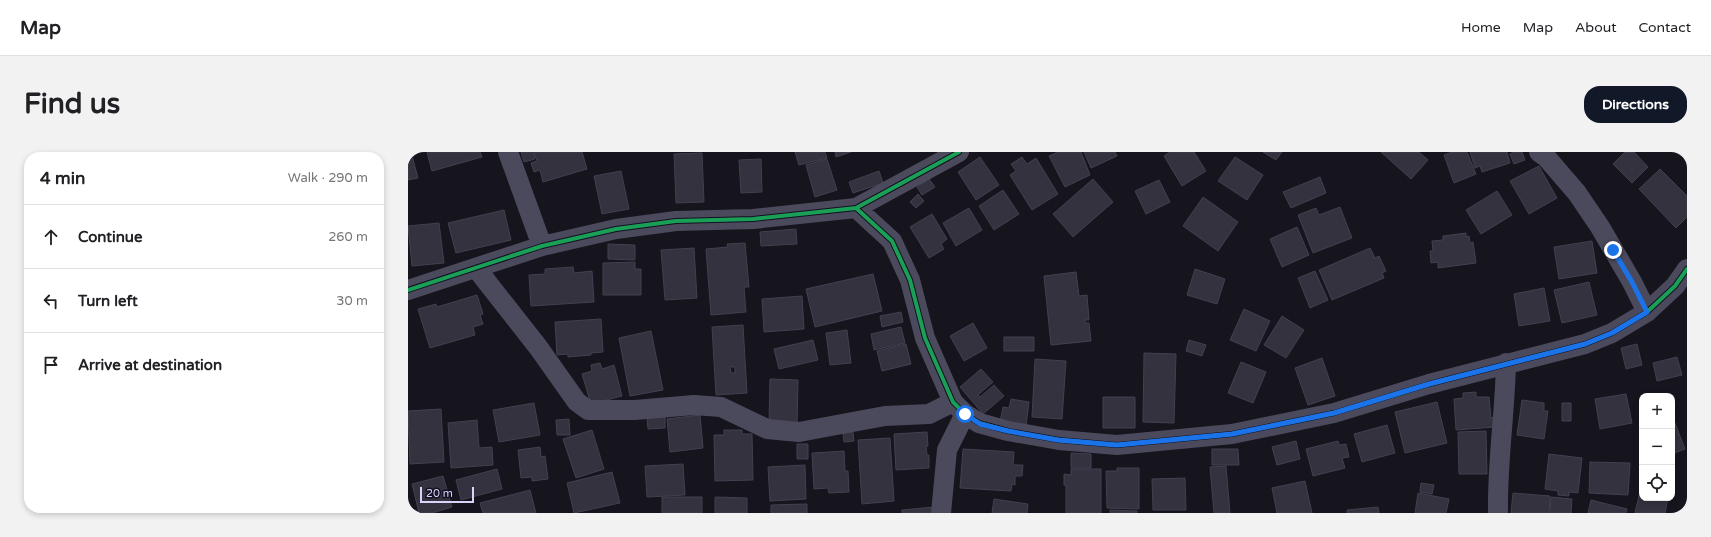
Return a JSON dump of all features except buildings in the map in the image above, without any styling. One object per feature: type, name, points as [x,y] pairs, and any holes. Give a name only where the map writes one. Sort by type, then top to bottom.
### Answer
[{"type":"street","points":[[508,152],[542,246]]},
{"type":"street","points":[[408,290],[542,246],[616,229],[676,221],[752,219],[856,208],[959,152]]},
{"type":"street","points":[[1539,152],[1546,157],[1577,193],[1600,227],[1632,282],[1647,312]]},
{"type":"street","points":[[856,208],[892,241],[910,280],[925,338],[959,408],[980,424],[1008,431],[1058,440],[1117,445],[1232,434],[1334,413],[1429,384],[1585,344],[1612,333],[1647,312],[1675,286],[1687,270]]},
{"type":"street","points":[[476,268],[538,347],[577,402],[588,410],[635,410],[694,406],[721,407],[767,429],[799,432],[886,416],[929,414],[959,408]]},
{"type":"street","points":[[1498,513],[1497,489],[1505,398],[1506,364]]},
{"type":"street","points":[[941,513],[947,450],[959,408]]},
{"type":"cycle path","points":[[408,290],[542,246],[616,229],[676,221],[753,219],[856,208],[959,152]]},
{"type":"cycle path","points":[[856,208],[892,241],[910,280],[925,338],[953,402],[965,414],[979,423],[1008,431],[1059,440],[1117,445],[1232,434],[1334,413],[1429,384],[1585,344],[1612,333],[1647,312],[1675,286],[1687,269]]},
{"type":"route","points":[[965,414],[980,424],[1008,431],[1058,440],[1117,445],[1232,434],[1334,413],[1429,384],[1585,344],[1612,333],[1647,312],[1632,282],[1613,250]]}]
